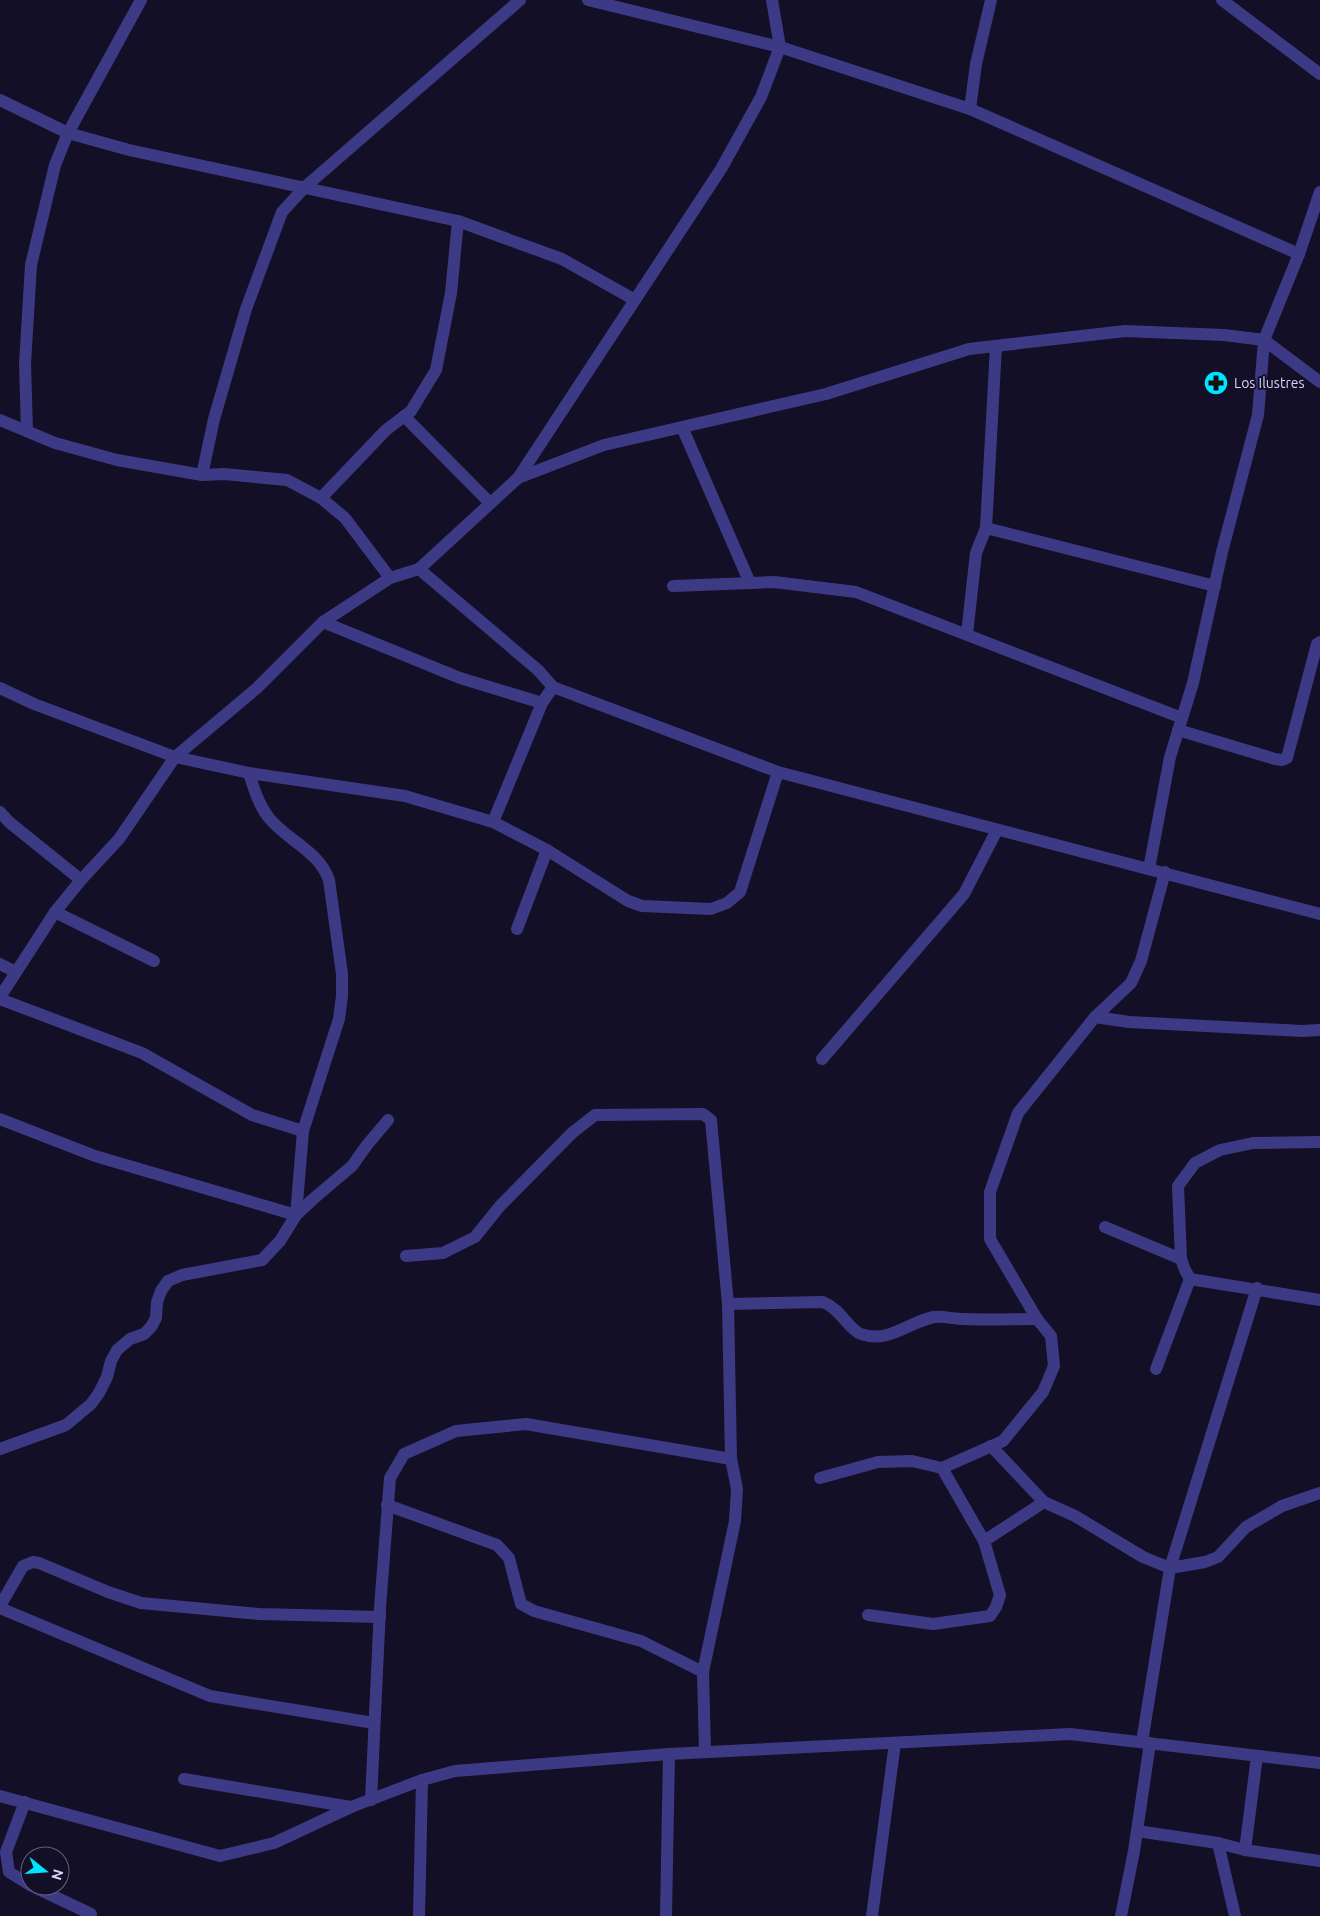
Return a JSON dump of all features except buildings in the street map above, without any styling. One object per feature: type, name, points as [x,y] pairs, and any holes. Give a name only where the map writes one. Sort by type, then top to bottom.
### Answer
[{"type":"street","points":[[27,431],[25,364],[31,265],[55,165],[68,133],[141,0]]},
{"type":"street","points":[[202,475],[214,419],[246,309],[282,212],[305,187],[520,0]]},
{"type":"street","points":[[588,0],[780,47],[970,109],[1299,254]]},
{"type":"street","points":[[303,1131],[252,1115],[142,1053],[0,998],[55,912],[81,880],[119,839],[175,757],[257,688],[323,622],[390,578],[419,569],[518,478],[725,161],[761,97],[780,47],[772,0]]},
{"type":"street","points":[[970,109],[976,64],[991,0]]},
{"type":"street","points":[[1222,0],[1320,74]]},
{"type":"street","points":[[0,100],[68,133],[129,150],[458,221],[562,259],[635,300]]},
{"type":"street","points":[[1149,869],[1170,757],[1192,684],[1258,415],[1264,340],[1299,254],[1320,192]]},
{"type":"street","points":[[321,498],[386,430],[410,411],[436,370],[451,293],[458,221]]},
{"type":"street","points":[[518,478],[604,445],[826,394],[969,349],[1125,331],[1224,335],[1264,340],[1320,382]]},
{"type":"street","points":[[967,634],[976,553],[986,528],[996,346]]},
{"type":"street","points":[[404,416],[490,503]]},
{"type":"street","points":[[0,420],[56,443],[116,460],[202,475],[240,475],[286,480],[321,498],[345,518],[390,578]]},
{"type":"street","points":[[682,427],[750,583]]},
{"type":"street","points":[[986,528],[1215,586]]},
{"type":"street","points":[[419,569],[538,670],[554,687],[778,772],[1320,914]]},
{"type":"street","points":[[673,586],[774,582],[856,592],[967,634],[1180,724],[1275,760],[1287,758],[1317,644],[1320,642]]},
{"type":"street","points":[[323,622],[460,678],[542,704]]},
{"type":"street","points":[[493,822],[542,704],[554,687]]},
{"type":"street","points":[[0,688],[34,704],[175,757],[249,773],[405,796],[493,822],[547,850],[628,901],[642,906],[711,909],[727,903],[740,892],[778,772]]},
{"type":"street","points":[[249,773],[260,804],[270,820],[318,860],[325,869],[342,974],[339,1020],[303,1131],[296,1215]]},
{"type":"street","points":[[0,812],[9,822],[81,880]]},
{"type":"street","points":[[822,1058],[964,894],[997,830]]},
{"type":"street","points":[[517,929],[547,850]]},
{"type":"street","points":[[820,1478],[878,1462],[912,1462],[942,1468],[1002,1441],[1043,1392],[1054,1366],[1051,1336],[1037,1319],[990,1239],[990,1192],[1018,1113],[1095,1017],[1131,983],[1141,961],[1165,872]]},
{"type":"street","points":[[55,912],[154,961]]},
{"type":"street","points":[[0,964],[16,972]]},
{"type":"street","points":[[1095,1017],[1148,1023],[1320,1030]]},
{"type":"street","points":[[406,1256],[443,1253],[475,1237],[500,1206],[572,1133],[595,1115],[703,1114],[711,1120],[728,1304],[731,1459],[737,1489],[735,1521],[703,1672],[705,1752]]},
{"type":"street","points":[[0,1119],[96,1156],[296,1215]]},
{"type":"street","points":[[0,1449],[66,1425],[91,1404],[103,1385],[117,1350],[130,1339],[144,1334],[151,1328],[156,1318],[157,1302],[161,1291],[168,1281],[182,1275],[262,1260],[280,1241],[296,1215],[352,1166],[367,1144],[388,1120]]},
{"type":"street","points":[[1320,1142],[1253,1143],[1220,1150],[1195,1163],[1178,1186],[1181,1259],[1184,1270],[1190,1279],[1257,1288],[1320,1300]]},
{"type":"street","points":[[1105,1227],[1181,1259]]},
{"type":"street","points":[[1156,1369],[1190,1279]]},
{"type":"street","points":[[1121,1916],[1137,1831],[1146,1743],[1170,1568],[1257,1288]]},
{"type":"street","points":[[728,1304],[823,1302],[833,1306],[859,1333],[889,1336],[924,1320],[936,1317],[1037,1319]]},
{"type":"street","points":[[371,1800],[387,1505],[390,1478],[404,1454],[456,1431],[526,1424],[731,1459]]},
{"type":"street","points":[[991,1446],[1044,1502],[1076,1516],[1143,1556],[1170,1568],[1205,1562],[1218,1557],[1246,1527],[1282,1506],[1320,1493]]},
{"type":"street","points":[[868,1615],[933,1624],[990,1616],[996,1607],[1000,1596],[984,1542],[942,1468]]},
{"type":"street","points":[[984,1542],[1044,1502]]},
{"type":"street","points":[[387,1505],[497,1545],[509,1558],[521,1604],[534,1611],[641,1641],[703,1672]]},
{"type":"street","points":[[374,1723],[210,1696],[0,1607],[23,1566],[33,1562],[141,1603],[259,1614],[380,1617]]},
{"type":"street","points":[[0,1796],[220,1856],[274,1843],[351,1807],[422,1780],[455,1771],[669,1754],[1070,1734],[1320,1763]]},
{"type":"street","points":[[872,1916],[895,1742]]},
{"type":"street","points":[[666,1916],[669,1754]]},
{"type":"street","points":[[1245,1850],[1257,1756]]},
{"type":"street","points":[[184,1780],[351,1807]]},
{"type":"street","points":[[419,1916],[422,1780]]},
{"type":"street","points":[[20,1879],[9,1872],[6,1852],[24,1802]]},
{"type":"street","points":[[1137,1831],[1320,1861]]},
{"type":"street","points":[[1218,1843],[1235,1916]]},
{"type":"street","points":[[52,1896],[91,1914]]},
{"type":"place","name":"Los Ilustres","points":[[1216,383]]}]
